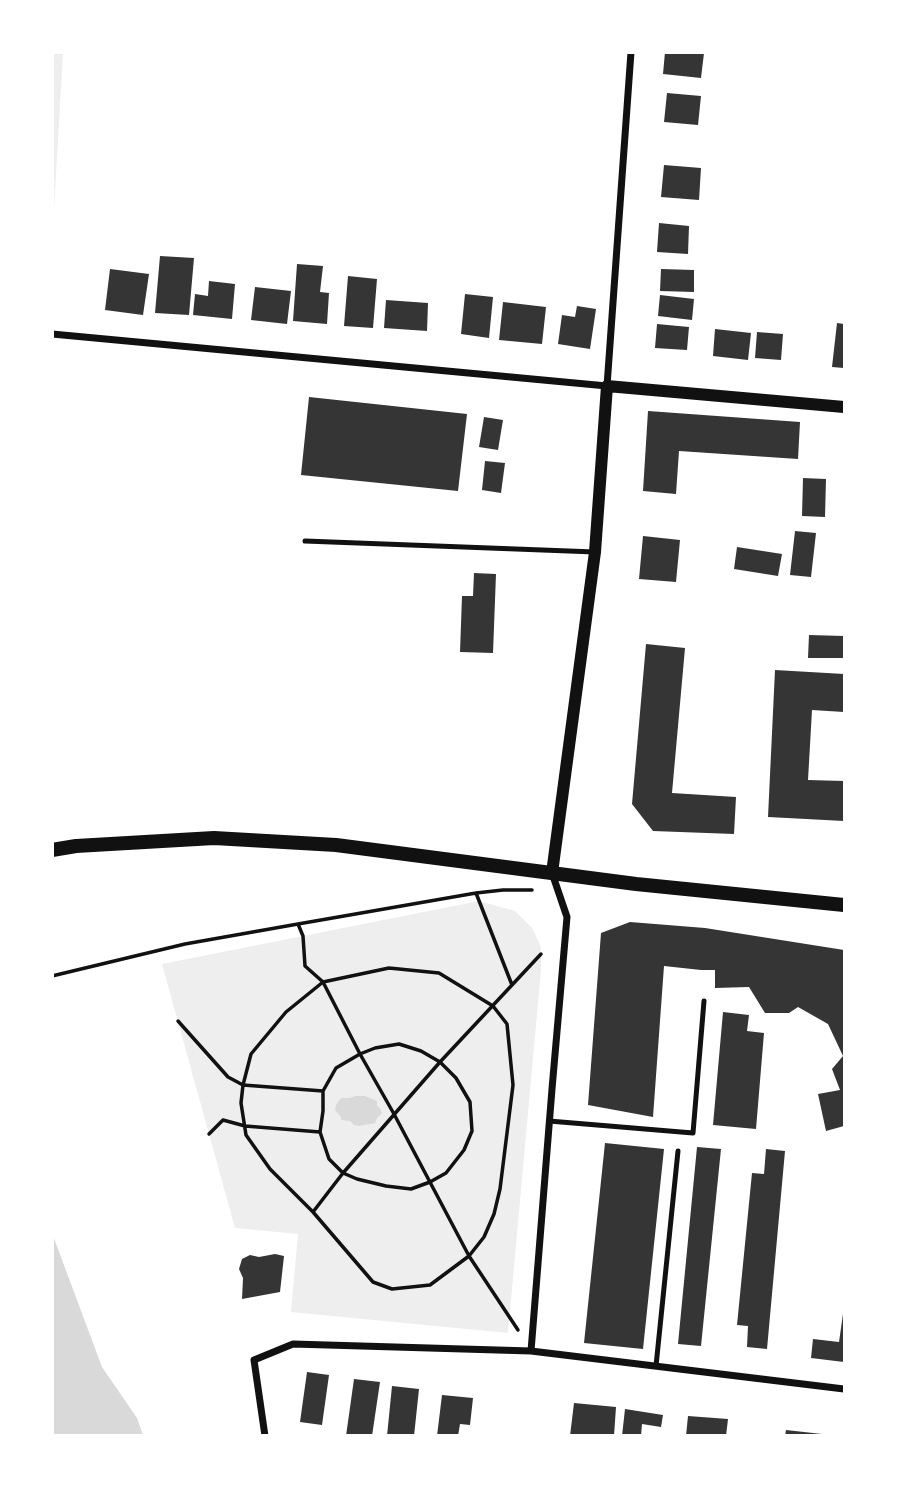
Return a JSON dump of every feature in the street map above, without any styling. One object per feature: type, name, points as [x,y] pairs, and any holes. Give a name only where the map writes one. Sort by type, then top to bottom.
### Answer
[{"type":"main road","points":[[52,850],[76,846],[214,838],[309,843],[636,884],[845,905]]},
{"type":"street","points":[[531,1351],[567,917],[552,873],[595,552],[631,52]]},
{"type":"street","points":[[52,334],[845,407]]},
{"type":"street","points":[[265,1436],[254,1360],[293,1344],[531,1351],[845,1389]]},
{"type":"lane","points":[[305,541],[595,552]]},
{"type":"lane","points":[[549,1121],[693,1133],[704,1001]]},
{"type":"lane","points":[[656,1366],[678,1152]]},
{"type":"path","points":[[52,976],[185,944],[476,893],[558,890]]},
{"type":"path","points":[[476,893],[512,985]]},
{"type":"path","points":[[298,924],[303,936],[305,966],[323,982],[469,1256],[531,1351]]},
{"type":"path","points":[[313,1212],[394,1114],[541,954]]},
{"type":"path","points":[[389,968],[439,973],[493,1006],[507,1024],[513,1085],[500,1189],[494,1214],[484,1237],[469,1256],[430,1285],[392,1289],[373,1282],[313,1212],[270,1169],[246,1135],[241,1103],[251,1054],[286,1012],[323,982],[389,968]]},
{"type":"path","points":[[178,1021],[228,1077],[243,1085],[323,1091]]},
{"type":"path","points":[[398,1044],[421,1051],[440,1062],[456,1078],[470,1102],[472,1131],[464,1150],[446,1173],[411,1189],[386,1186],[343,1173],[330,1159],[320,1132],[323,1091],[336,1068],[360,1054],[374,1048],[398,1044]]},
{"type":"path","points":[[209,1134],[223,1120],[245,1126],[320,1132]]},
{"type":"shaded area","points":[[52,53],[63,53],[53,227]]},
{"type":"shaded area","points":[[479,901],[515,911],[532,928],[541,947],[508,1333],[291,1312],[298,1234],[235,1228],[162,964]]},
{"type":"shaded area","points":[[365,1096],[377,1101],[382,1113],[375,1123],[359,1126],[341,1120],[335,1110],[336,1105],[341,1098]]},
{"type":"shaded area","points":[[52,1233],[102,1367],[137,1418],[143,1435],[53,1435]]},
{"type":"building","points":[[665,52],[704,53],[701,78],[663,74]]},
{"type":"building","points":[[667,93],[701,96],[698,125],[664,122]]},
{"type":"building","points":[[664,165],[701,168],[699,200],[661,197]]},
{"type":"building","points":[[659,223],[689,226],[688,254],[657,252]]},
{"type":"building","points":[[160,256],[194,258],[189,315],[155,313]]},
{"type":"building","points":[[297,264],[323,266],[320,292],[329,293],[327,324],[293,321]]},
{"type":"building","points":[[110,269],[149,274],[143,315],[105,310]]},
{"type":"building","points":[[661,269],[694,270],[694,292],[660,291]]},
{"type":"building","points":[[348,276],[377,279],[373,328],[344,326]]},
{"type":"building","points":[[209,281],[235,284],[232,319],[193,315],[195,294],[208,296]]},
{"type":"building","points":[[255,287],[291,291],[287,324],[251,320]]},
{"type":"building","points":[[465,294],[493,297],[489,338],[461,334]]},
{"type":"building","points":[[660,295],[694,299],[692,320],[658,316]]},
{"type":"building","points":[[386,300],[428,303],[427,331],[384,328]]},
{"type":"building","points":[[503,302],[546,307],[542,344],[499,340]]},
{"type":"building","points":[[577,306],[596,309],[590,349],[558,344],[562,315],[575,317]]},
{"type":"building","points":[[837,323],[844,324],[844,368],[832,367]]},
{"type":"building","points":[[657,324],[689,327],[687,350],[655,348]]},
{"type":"building","points":[[715,329],[751,333],[748,360],[713,356]]},
{"type":"building","points":[[757,332],[783,334],[781,360],[755,358]]},
{"type":"building","points":[[309,397],[467,414],[458,491],[301,475]]},
{"type":"building","points":[[648,411],[800,422],[798,459],[679,451],[676,494],[643,491]]},
{"type":"building","points":[[484,417],[503,420],[498,450],[479,447]]},
{"type":"building","points":[[485,461],[505,463],[501,493],[482,490]]},
{"type":"building","points":[[803,478],[826,479],[825,517],[802,516]]},
{"type":"building","points":[[795,531],[816,533],[811,577],[790,575]]},
{"type":"building","points":[[643,536],[680,540],[676,582],[639,579]]},
{"type":"building","points":[[737,547],[782,554],[778,576],[734,569]]},
{"type":"building","points":[[474,573],[496,574],[493,653],[460,652],[462,596],[473,596]]},
{"type":"building","points":[[809,635],[844,636],[844,658],[808,658]]},
{"type":"building","points":[[646,644],[685,648],[672,793],[736,797],[734,834],[653,831],[632,804]]},
{"type":"building","points":[[775,670],[844,674],[844,712],[812,710],[808,780],[844,781],[844,821],[768,817]]},
{"type":"building","points":[[630,922],[705,928],[844,950],[844,1126],[826,1131],[818,1094],[840,1090],[832,1069],[843,1056],[828,1024],[798,1007],[789,1013],[765,1013],[749,987],[715,988],[715,970],[664,966],[653,1117],[588,1105],[601,933]]},
{"type":"building","points":[[723,1012],[749,1015],[747,1031],[764,1033],[756,1129],[713,1125]]},
{"type":"building","points":[[605,1143],[664,1149],[643,1349],[584,1343]]},
{"type":"building","points":[[697,1147],[721,1149],[701,1346],[678,1344]]},
{"type":"building","points":[[766,1149],[785,1151],[767,1349],[747,1347],[748,1326],[737,1325],[752,1173],[764,1174]]},
{"type":"building","points":[[275,1254],[284,1256],[280,1292],[242,1299],[243,1278],[239,1269],[242,1259],[250,1255],[259,1257]]},
{"type":"building","points":[[843,1314],[844,1362],[811,1358],[813,1339],[839,1342]]},
{"type":"building","points":[[307,1372],[329,1375],[322,1425],[300,1422]]},
{"type":"building","points":[[354,1379],[380,1382],[372,1436],[346,1436]]},
{"type":"building","points":[[392,1386],[419,1389],[414,1436],[387,1436]]},
{"type":"building","points":[[442,1395],[473,1398],[470,1425],[460,1424],[458,1436],[437,1436]]},
{"type":"building","points":[[574,1403],[616,1407],[614,1436],[570,1436]]},
{"type":"building","points":[[625,1409],[663,1415],[661,1427],[642,1424],[641,1436],[622,1436]]},
{"type":"building","points":[[688,1416],[728,1419],[726,1436],[686,1436]]},
{"type":"building","points":[[786,1430],[822,1434],[822,1436],[785,1436]]}]
